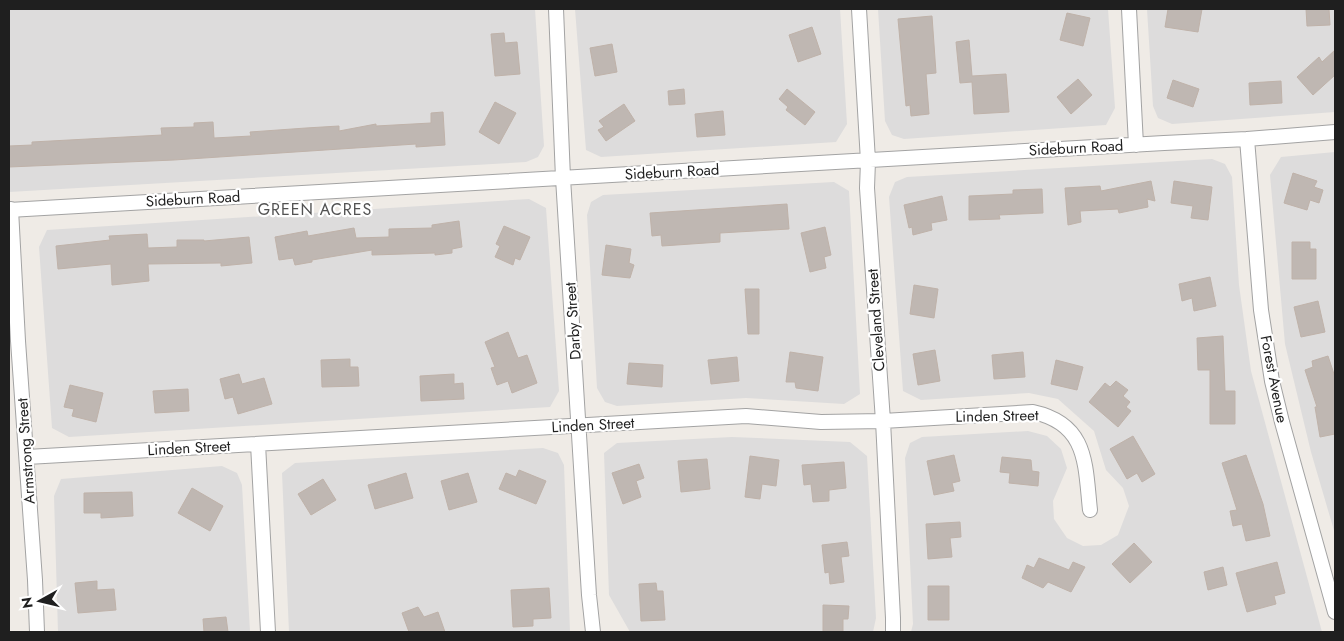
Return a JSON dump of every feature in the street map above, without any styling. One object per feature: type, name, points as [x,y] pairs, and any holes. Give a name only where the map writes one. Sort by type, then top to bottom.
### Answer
[{"type":"street","name":"Darby Street","points":[[556,9],[563,178],[580,426],[589,595],[593,632]]},
{"type":"street","name":"Cleveland Street","points":[[859,9],[868,161],[867,188],[883,420],[893,632]]},
{"type":"street","points":[[1129,9],[1136,145]]},
{"type":"street","name":"Sideburn Road","points":[[10,210],[1247,139],[1335,132]]},
{"type":"street","name":"Forest Avenue","points":[[1247,139],[1260,310],[1272,381],[1335,612]]},
{"type":"street","name":"Armstrong Street","points":[[10,210],[13,342],[27,456],[37,632]]},
{"type":"street","name":"Linden Street","points":[[27,456],[746,416],[821,422],[1033,412],[1048,415],[1061,422],[1072,432],[1079,444],[1084,461],[1090,510]]},
{"type":"street","points":[[258,444],[268,632]]},
{"type":"shaded area","points":[[9,9],[535,9],[544,146],[538,157],[526,162],[9,192]]},
{"type":"shaded area","points":[[575,9],[840,9],[847,124],[836,142],[601,157],[586,150]]},
{"type":"shaded area","points":[[878,9],[1108,9],[1115,108],[1106,125],[904,139],[892,135],[885,121]]},
{"type":"shaded area","points":[[1147,9],[1335,9],[1335,112],[1172,124],[1158,118],[1153,106]]},
{"type":"shaded area","points":[[1335,152],[1335,534],[1311,452],[1285,344],[1270,175],[1281,157]]},
{"type":"shaded area","points":[[1212,159],[1225,164],[1232,177],[1239,285],[1251,371],[1322,632],[911,632],[913,624],[905,458],[910,443],[922,437],[1028,431],[1047,436],[1061,449],[1067,468],[1053,501],[1054,519],[1067,538],[1083,546],[1101,545],[1118,535],[1129,506],[1123,488],[1106,470],[1094,431],[1058,399],[1029,393],[921,400],[903,391],[889,197],[895,182],[907,177]]},
{"type":"shaded area","points":[[834,182],[849,191],[860,394],[844,404],[746,398],[617,406],[605,402],[597,388],[587,215],[591,202],[603,195]]},
{"type":"shaded area","points":[[529,199],[546,208],[559,391],[550,407],[69,437],[52,428],[39,247],[47,230]]},
{"type":"shaded area","points":[[732,437],[850,442],[867,456],[876,618],[873,632],[630,632],[609,595],[604,453],[617,443]]},
{"type":"shaded area","points":[[543,448],[558,453],[564,465],[570,632],[289,632],[282,473],[295,463]]},
{"type":"shaded area","points":[[222,466],[237,473],[242,485],[250,632],[58,632],[54,496],[61,479]]},
{"type":"building","points":[[1168,9],[1202,9],[1198,32],[1165,27]]},
{"type":"building","points":[[1306,9],[1329,9],[1330,25],[1307,26]]},
{"type":"building","points":[[1067,13],[1090,18],[1083,46],[1060,40]]},
{"type":"building","points":[[932,16],[936,73],[926,74],[929,114],[911,116],[910,105],[906,106],[898,19]]},
{"type":"building","points":[[812,27],[821,54],[798,62],[789,35]]},
{"type":"building","points":[[504,33],[505,43],[517,42],[520,74],[495,76],[491,34]]},
{"type":"building","points":[[969,40],[972,76],[1006,74],[1009,112],[974,114],[972,82],[960,83],[956,42]]},
{"type":"building","points":[[612,44],[617,72],[595,76],[590,48]]},
{"type":"building","points":[[1335,50],[1335,75],[1313,95],[1297,77],[1319,57],[1322,62]]},
{"type":"building","points":[[1078,79],[1092,95],[1071,114],[1057,97]]},
{"type":"building","points":[[1173,80],[1199,89],[1193,107],[1167,98]]},
{"type":"building","points":[[1281,81],[1282,103],[1250,105],[1249,83]]},
{"type":"building","points":[[684,89],[685,104],[669,105],[668,91]]},
{"type":"building","points":[[787,89],[815,112],[805,125],[786,110],[788,107],[779,99]]},
{"type":"building","points":[[495,102],[516,113],[499,144],[479,132]]},
{"type":"building","points":[[624,104],[635,121],[606,141],[598,130],[604,127],[599,121]]},
{"type":"building","points":[[723,111],[725,135],[697,137],[695,114]]},
{"type":"building","points":[[443,112],[445,145],[416,147],[416,144],[174,160],[9,167],[9,146],[32,145],[32,142],[162,135],[161,128],[194,127],[194,123],[213,122],[214,138],[251,136],[250,132],[339,126],[339,131],[376,124],[376,126],[431,123],[431,113]]},
{"type":"building","points":[[1293,173],[1317,181],[1314,187],[1323,190],[1319,203],[1310,200],[1307,210],[1284,203]]},
{"type":"building","points":[[1151,181],[1155,201],[1147,199],[1148,207],[1119,213],[1118,209],[1080,211],[1081,222],[1068,225],[1065,188],[1100,186],[1101,191]]},
{"type":"building","points":[[1174,181],[1212,187],[1208,220],[1191,218],[1193,206],[1171,203]]},
{"type":"building","points":[[1042,189],[1043,213],[999,215],[1000,219],[969,220],[969,196],[1013,194],[1013,190]]},
{"type":"building","points":[[942,196],[947,220],[931,223],[932,230],[913,235],[912,227],[909,228],[904,205]]},
{"type":"building","points":[[787,204],[789,229],[720,233],[720,242],[662,246],[661,235],[652,236],[650,213]]},
{"type":"building","points":[[459,221],[462,247],[452,249],[452,253],[435,255],[435,253],[372,255],[372,250],[312,260],[312,262],[295,265],[293,258],[279,260],[275,237],[307,231],[308,236],[354,228],[356,238],[389,237],[389,229],[432,228],[432,225]]},
{"type":"building","points":[[504,226],[530,237],[520,260],[515,258],[513,265],[495,257],[500,246],[496,244]]},
{"type":"building","points":[[825,227],[831,255],[824,257],[826,268],[810,272],[801,233]]},
{"type":"building","points":[[147,234],[148,248],[177,247],[177,240],[204,241],[249,237],[252,263],[221,266],[221,263],[148,264],[149,281],[112,285],[111,264],[58,269],[56,246],[110,240],[109,236]]},
{"type":"building","points":[[1292,242],[1310,242],[1310,249],[1316,249],[1316,279],[1292,279]]},
{"type":"building","points":[[606,245],[631,249],[629,263],[634,265],[630,278],[602,275]]},
{"type":"building","points":[[1210,277],[1216,306],[1194,311],[1192,298],[1182,301],[1179,284]]},
{"type":"building","points":[[914,285],[938,289],[934,318],[910,314]]},
{"type":"building","points":[[745,289],[759,289],[759,334],[748,334]]},
{"type":"building","points":[[1318,301],[1325,332],[1301,337],[1294,307]]},
{"type":"building","points":[[508,332],[518,358],[527,355],[537,383],[512,393],[508,381],[497,385],[491,368],[495,367],[485,342]]},
{"type":"building","points":[[1223,336],[1225,391],[1235,391],[1235,424],[1210,424],[1210,370],[1198,370],[1197,338]]},
{"type":"building","points":[[935,350],[940,381],[918,385],[913,354]]},
{"type":"building","points":[[790,352],[823,357],[818,391],[796,388],[795,382],[786,382]]},
{"type":"building","points":[[1023,352],[1025,377],[994,379],[992,355]]},
{"type":"building","points":[[1328,356],[1335,377],[1335,434],[1320,437],[1315,407],[1317,407],[1305,370],[1313,367],[1312,361]]},
{"type":"building","points":[[737,357],[739,381],[711,384],[708,360]]},
{"type":"building","points":[[350,359],[350,367],[358,367],[359,386],[322,387],[321,360]]},
{"type":"building","points":[[1056,360],[1083,367],[1077,390],[1051,384]]},
{"type":"building","points":[[629,363],[663,365],[662,387],[627,384]]},
{"type":"building","points":[[239,374],[242,384],[264,378],[272,404],[238,414],[233,397],[225,399],[220,379]]},
{"type":"building","points":[[454,374],[454,384],[463,383],[464,399],[421,401],[420,376]]},
{"type":"building","points":[[1116,381],[1128,390],[1123,396],[1130,402],[1126,407],[1131,411],[1118,427],[1089,402],[1105,383],[1110,387]]},
{"type":"building","points":[[70,385],[103,393],[96,422],[72,416],[74,409],[64,407]]},
{"type":"building","points":[[188,389],[189,411],[155,413],[153,391]]},
{"type":"building","points":[[1133,436],[1155,474],[1142,482],[1137,473],[1127,479],[1110,449]]},
{"type":"building","points":[[954,455],[960,481],[952,483],[954,491],[934,495],[927,461]]},
{"type":"building","points":[[1246,455],[1263,504],[1270,536],[1246,541],[1242,524],[1233,526],[1230,511],[1237,510],[1222,463]]},
{"type":"building","points":[[750,456],[779,460],[776,486],[762,484],[760,499],[745,497]]},
{"type":"building","points":[[1002,457],[1031,460],[1032,471],[1039,472],[1038,486],[1009,483],[1010,473],[1000,472]]},
{"type":"building","points":[[707,459],[710,489],[681,492],[678,461]]},
{"type":"building","points":[[844,462],[846,488],[829,490],[829,501],[813,502],[811,484],[804,485],[802,465]]},
{"type":"building","points":[[639,464],[644,478],[636,481],[641,497],[623,504],[612,473]]},
{"type":"building","points":[[519,470],[546,481],[536,504],[499,489],[506,473],[516,477]]},
{"type":"building","points":[[406,473],[413,498],[375,509],[368,485]]},
{"type":"building","points":[[468,473],[477,502],[449,510],[441,481]]},
{"type":"building","points":[[323,479],[336,500],[311,515],[298,494]]},
{"type":"building","points":[[192,488],[223,506],[210,531],[178,513]]},
{"type":"building","points":[[132,492],[133,516],[101,518],[101,513],[84,513],[84,493]]},
{"type":"building","points":[[960,522],[961,537],[950,538],[952,557],[928,559],[926,524]]},
{"type":"building","points":[[847,542],[849,556],[841,557],[844,582],[830,584],[829,572],[825,573],[822,545]]},
{"type":"building","points":[[1134,543],[1152,562],[1130,583],[1112,564]]},
{"type":"building","points":[[1039,558],[1069,570],[1073,562],[1085,567],[1071,592],[1048,582],[1043,588],[1022,578],[1027,565],[1034,568]]},
{"type":"building","points":[[1277,562],[1285,593],[1274,596],[1276,604],[1247,612],[1236,573]]},
{"type":"building","points":[[1223,567],[1227,585],[1208,590],[1204,572]]},
{"type":"building","points":[[97,581],[97,590],[114,589],[116,610],[78,613],[75,583]]},
{"type":"building","points":[[656,583],[657,591],[663,591],[665,620],[641,621],[639,584]]},
{"type":"building","points":[[928,586],[949,586],[949,620],[928,620]]},
{"type":"building","points":[[549,588],[551,618],[533,619],[533,626],[513,627],[511,590]]},
{"type":"building","points":[[823,605],[849,606],[848,619],[843,619],[843,632],[823,632]]},
{"type":"building","points":[[418,607],[424,617],[438,612],[445,632],[409,632],[402,613]]},
{"type":"building","points":[[226,617],[228,632],[204,632],[203,619]]},
{"type":"district","name":"GREEN ACRES","points":[[315,209]]}]
